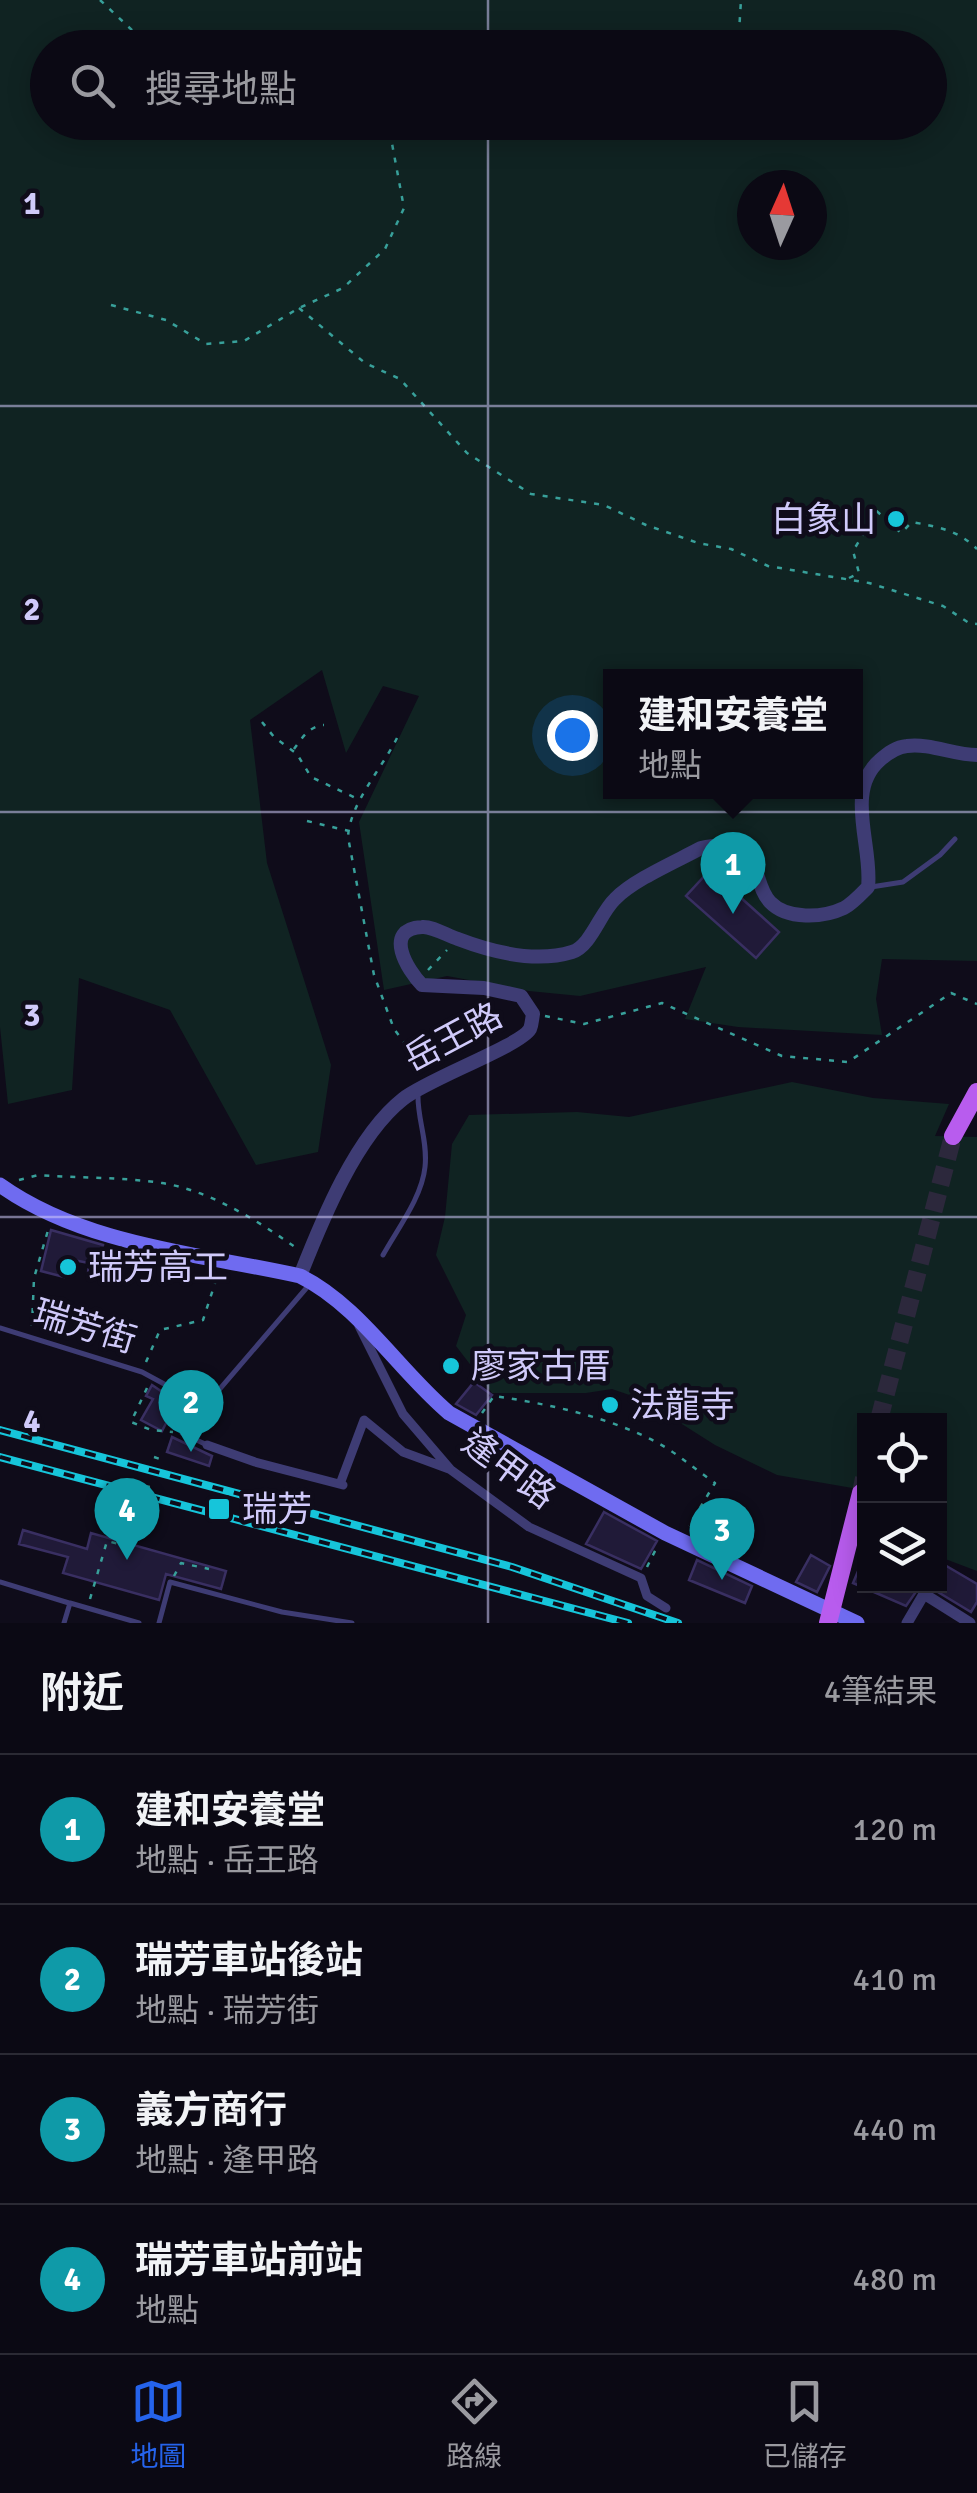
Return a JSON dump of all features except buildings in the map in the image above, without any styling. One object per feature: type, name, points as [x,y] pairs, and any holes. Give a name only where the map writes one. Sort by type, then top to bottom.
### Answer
[{"type":"main road","points":[[954,1136],[977,1092]]},
{"type":"main road","name":"逢甲路","points":[[3,1187],[29,1206],[91,1229],[306,1279],[356,1319],[424,1392],[449,1413],[673,1536],[830,1616],[858,1623]]},
{"type":"main road","points":[[830,1616],[858,1503]]},
{"type":"street","points":[[863,795],[868,771],[890,752],[904,746],[977,754]]},
{"type":"street","points":[[862,799],[870,870],[868,887]]},
{"type":"street","name":"岳王路","points":[[306,1279],[308,1256],[352,1166],[384,1114],[424,1084],[512,1044],[530,1030],[534,1014],[521,996],[484,988],[422,985],[407,970],[400,955],[402,940],[410,931],[423,926],[482,948],[511,954],[568,953],[578,949],[616,897],[701,848],[716,844],[734,846],[750,859],[768,900],[783,912],[824,914],[844,908],[868,887]]},
{"type":"street","name":"逢甲路","points":[[356,1319],[403,1414],[451,1470],[529,1527],[640,1578]]},
{"type":"street","points":[[207,1445],[342,1485],[364,1420],[403,1452],[451,1470]]},
{"type":"street","points":[[640,1578],[648,1596],[666,1608]]},
{"type":"street","points":[[906,1623],[924,1594],[970,1623]]},
{"type":"lane","points":[[868,887],[903,882],[955,839]]},
{"type":"lane","points":[[383,1255],[416,1196],[425,1169],[424,1084]]},
{"type":"lane","points":[[207,1445],[182,1434],[306,1279]]},
{"type":"lane","name":"瑞芳街","points":[[0,1328],[142,1372],[201,1414]]},
{"type":"lane","points":[[0,1582],[139,1623]]},
{"type":"lane","points":[[158,1623],[170,1582],[282,1612],[352,1623]]},
{"type":"lane","points":[[64,1623],[70,1603]]},
{"type":"path","points":[[100,0],[132,30]]},
{"type":"path","points":[[739,30],[740,0]]},
{"type":"path","points":[[110,304],[166,320],[206,344],[244,341],[299,308],[343,288],[384,249],[404,208],[391,140]]},
{"type":"path","points":[[299,308],[365,364],[400,379],[467,453],[530,494],[604,504],[646,525],[698,543],[731,549],[768,566],[848,578],[943,606],[977,624]]},
{"type":"path","points":[[848,578],[858,574],[853,551],[869,525],[871,506],[901,534],[912,522],[946,528],[964,536],[977,549]]},
{"type":"path","points":[[262,722],[294,750],[311,777],[360,799]]},
{"type":"path","points":[[294,750],[306,734],[316,726],[324,726]]},
{"type":"path","points":[[397,738],[360,799],[348,831],[374,975],[394,1029],[424,1084]]},
{"type":"path","points":[[307,821],[348,831]]},
{"type":"path","points":[[422,985],[430,966],[450,947],[450,936]]},
{"type":"path","points":[[534,1014],[584,1024],[662,1003],[782,1056],[848,1062],[951,993],[977,1004]]},
{"type":"path","points":[[3,1187],[38,1174],[172,1186],[244,1214],[308,1256]]},
{"type":"path","points":[[31,1338],[34,1278],[53,1215]]},
{"type":"path","points":[[142,1372],[160,1330],[204,1320],[223,1259]]},
{"type":"path","points":[[152,1378],[130,1422],[182,1434]]},
{"type":"path","points":[[472,1426],[494,1396],[529,1401],[598,1420],[658,1444],[715,1483],[640,1578]]},
{"type":"path","points":[[143,1398],[151,1402]]},
{"type":"path","points":[[172,1412],[182,1418]]},
{"type":"path","points":[[154,1458],[163,1460]]},
{"type":"path","points":[[145,1486],[154,1488]]},
{"type":"path","points":[[137,1513],[147,1516]]},
{"type":"path","points":[[90,1600],[107,1540],[119,1544]]},
{"type":"path","points":[[170,1582],[180,1563],[209,1569]]},
{"type":"green space","points":[[0,0],[977,0],[977,961],[882,959],[876,999],[882,1035],[738,1027],[685,1019],[706,967],[580,996],[447,976],[384,990],[359,822],[419,696],[383,686],[346,753],[322,670],[250,720],[267,863],[331,1065],[318,1152],[256,1165],[170,1010],[79,978],[72,1090],[8,1104],[0,1027]]},
{"type":"green space","points":[[792,1082],[873,1098],[949,1104],[935,1136],[977,1137],[977,1571],[947,1560],[947,1413],[857,1413],[857,1489],[777,1475],[715,1445],[644,1400],[612,1389],[586,1393],[492,1393],[456,1346],[466,1315],[436,1255],[445,1217],[452,1144],[469,1115],[577,1112],[629,1117]]},
{"type":"tunnel","points":[[881,1413],[953,1136]]},
{"type":"railway","points":[[0,1430],[512,1567],[678,1623]]},
{"type":"railway","points":[[0,1457],[628,1623]]},
{"type":"place","name":"白象山","points":[[896,519]]},
{"type":"place","name":"建和安養堂","points":[[733,914]]},
{"type":"place","name":"瑞芳高工","points":[[68,1267]]},
{"type":"place","name":"廖家古厝","points":[[451,1366]]},
{"type":"place","name":"法龍寺","points":[[610,1405]]},
{"type":"place","name":"瑞芳車站後站","points":[[191,1452]]},
{"type":"place","name":"瑞芳","points":[[219,1509]]},
{"type":"place","name":"瑞芳車站前站","points":[[127,1560]]},
{"type":"place","name":"義方商行","points":[[722,1580]]}]
